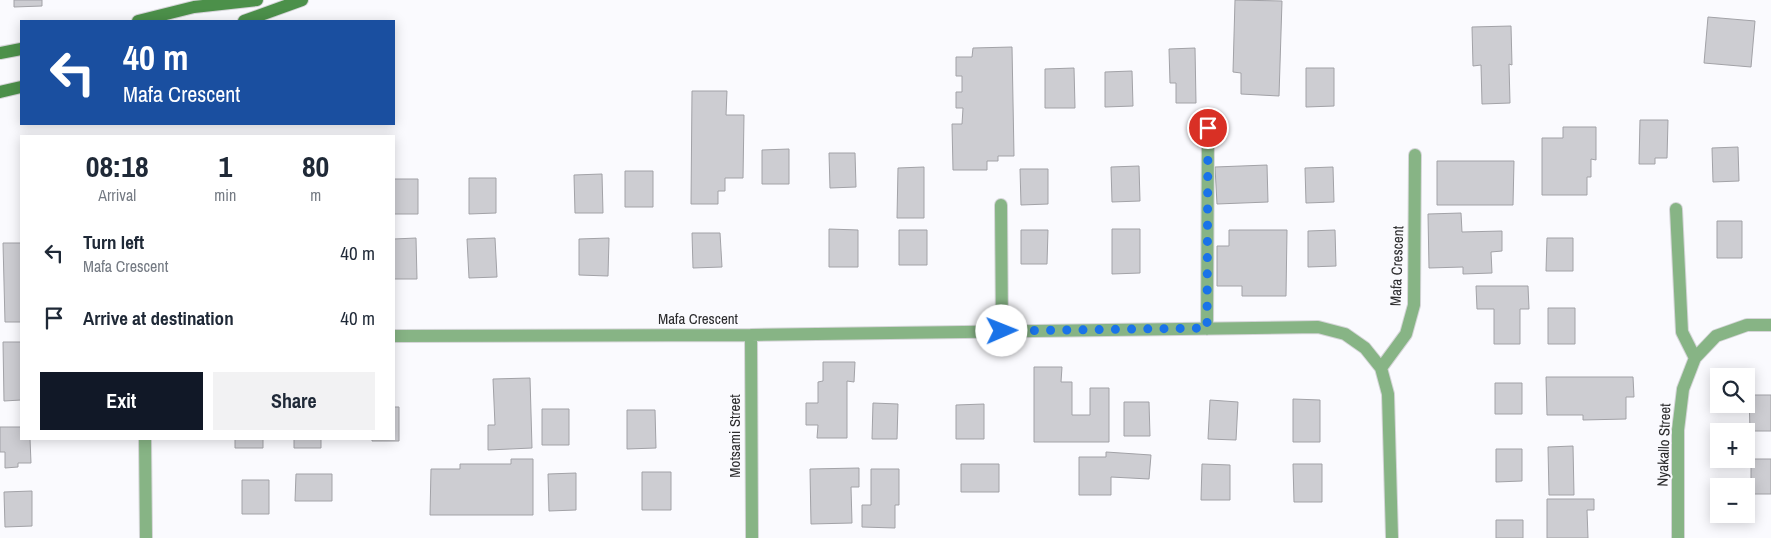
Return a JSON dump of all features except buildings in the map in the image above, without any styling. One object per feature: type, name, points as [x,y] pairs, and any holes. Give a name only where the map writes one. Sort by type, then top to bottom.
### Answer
[{"type":"street","points":[[142,20],[194,7],[257,0]]},
{"type":"street","points":[[247,20],[302,0]]},
{"type":"street","points":[[0,53],[20,49]]},
{"type":"street","points":[[0,92],[20,87]]},
{"type":"street","points":[[1207,328],[1208,128]]},
{"type":"street","name":"Mafa Crescent","points":[[1381,368],[1406,334],[1414,305],[1415,155]]},
{"type":"street","points":[[1002,205],[1002,331]]},
{"type":"street","points":[[1676,208],[1682,332],[1695,358],[1716,336],[1746,325],[1771,325]]},
{"type":"street","name":"Mafa Crescent","points":[[395,336],[1318,327],[1345,334],[1365,348],[1381,368],[1388,394],[1392,538]]},
{"type":"street","name":"Motsami Street","points":[[751,334],[752,538]]},
{"type":"street","name":"Nyakallo Street","points":[[1678,538],[1678,430],[1683,389],[1695,358]]},
{"type":"street","points":[[145,440],[146,538]]},
{"type":"route","points":[[1002,331],[1207,328],[1208,128]]}]
